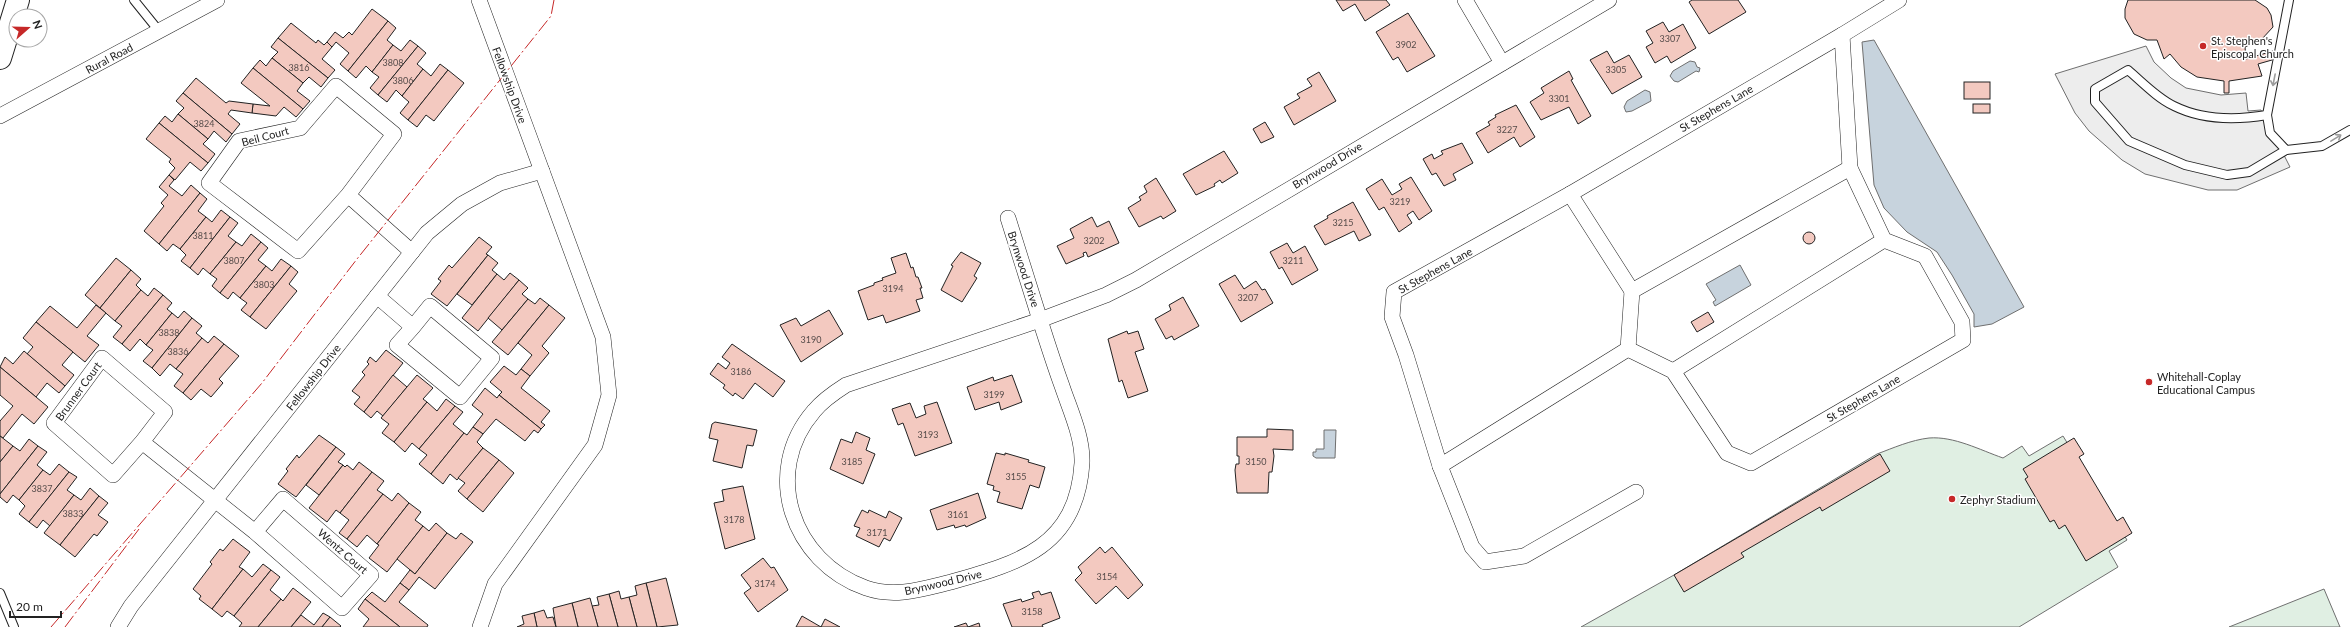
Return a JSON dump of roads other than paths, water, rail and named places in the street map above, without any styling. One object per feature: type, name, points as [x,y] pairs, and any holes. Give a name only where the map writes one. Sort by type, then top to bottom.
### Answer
[{"type":"main road","points":[[0,58],[18,0]]},
{"type":"street","name":"Rural Road","points":[[0,116],[217,0]]},
{"type":"street","name":"Fellowship Drive","points":[[479,0],[603,337],[609,395],[594,445],[495,584],[480,627]]},
{"type":"street","points":[[1465,0],[1502,63]]},
{"type":"street","name":"Brynwood Drive","points":[[1008,218],[1040,320],[1080,438],[1082,460],[1080,483],[1074,502],[1066,518],[1052,537],[1038,550],[1004,567],[909,592],[886,592],[868,589],[834,572],[819,560],[805,542],[796,524],[790,503],[788,480],[794,446],[803,426],[814,410],[830,395],[846,385],[1040,320],[1106,295],[1136,280],[1609,0]]},
{"type":"street","name":"St Stephens Lane","points":[[1636,492],[1524,556],[1485,562],[1472,547],[1440,466],[1406,355],[1392,317],[1394,292],[1570,194],[1899,0]]},
{"type":"street","points":[[1628,349],[1673,371],[1884,240],[1850,168],[1842,35]]},
{"type":"street","name":"Beil Court","points":[[336,86],[394,134],[348,195],[298,251],[209,183],[239,141],[300,128],[336,86]]},
{"type":"street","points":[[1632,291],[1850,168]]},
{"type":"street","name":"Fellowship Drive","points":[[118,627],[131,606],[427,233],[462,204],[500,182],[542,171]]},
{"type":"street","points":[[1570,194],[1632,291],[1628,349]]},
{"type":"street","points":[[348,195],[412,252]]},
{"type":"street","name":"St Stephens Lane","points":[[1673,371],[1727,453],[1751,463],[1963,340],[1962,322],[1952,300],[1925,256],[1884,240]]},
{"type":"street","points":[[377,296],[413,326]]},
{"type":"street","points":[[430,306],[492,358],[460,397],[397,345],[413,326],[430,306]]},
{"type":"street","points":[[1440,466],[1628,349]]},
{"type":"street","name":"Brunner Court","points":[[102,358],[165,412],[142,442],[113,475],[54,423],[102,358]]},
{"type":"street","points":[[142,442],[215,502]]},
{"type":"street","name":"Wentz Court","points":[[215,502],[255,532],[342,608],[371,575],[284,499],[255,532]]},
{"type":"lane","points":[[2286,150],[2270,133],[2267,115],[2289,0]]},
{"type":"lane","points":[[138,1],[159,31]]},
{"type":"lane","points":[[2267,115],[2242,119],[2203,115],[2173,106],[2128,70],[2095,89],[2095,102],[2129,141],[2185,165],[2227,175],[2249,172],[2286,150],[2322,146],[2350,130]]},
{"type":"lane","points":[[0,593],[14,627]]},
{"type":"place","name":"St. Stephen's Episcopal Church","points":[[2203,46]]},
{"type":"place","name":"Whitehall-Coplay Educational Campus","points":[[2149,382]]},
{"type":"place","name":"Zephyr Stadium","points":[[1952,499]]}]
